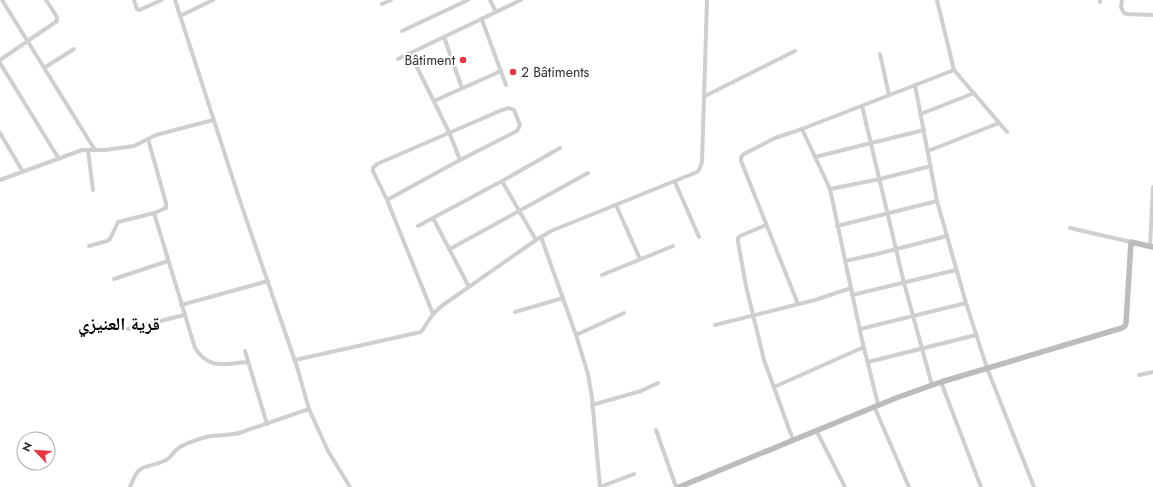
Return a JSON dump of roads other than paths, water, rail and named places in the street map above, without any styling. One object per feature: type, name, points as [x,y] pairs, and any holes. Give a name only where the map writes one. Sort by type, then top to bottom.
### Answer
[{"type":"street","points":[[2,0],[95,150]]},
{"type":"street","points":[[0,60],[57,21],[57,17],[46,0]]},
{"type":"street","points":[[134,0],[137,9],[139,10],[162,0]]},
{"type":"street","points":[[175,0],[295,360],[309,409],[328,451],[350,487]]},
{"type":"street","points":[[180,16],[213,0]]},
{"type":"street","points":[[382,4],[391,0]]},
{"type":"street","points":[[402,31],[468,0]]},
{"type":"street","points":[[490,0],[496,12]]},
{"type":"street","points":[[398,59],[521,0]]},
{"type":"street","points":[[295,360],[421,332],[433,314],[443,305],[551,231],[697,172],[701,166],[705,96],[707,0]]},
{"type":"street","points":[[937,0],[954,70],[1007,132]]},
{"type":"street","points":[[1122,0],[1121,7],[1124,13],[1153,15]]},
{"type":"street","points":[[482,20],[506,85]]},
{"type":"street","points":[[444,37],[462,88]]},
{"type":"street","points":[[44,68],[74,49]]},
{"type":"street","points":[[705,96],[795,51]]},
{"type":"street","points":[[410,53],[449,132],[460,160]]},
{"type":"street","points":[[880,54],[890,95]]},
{"type":"street","points":[[0,63],[59,159]]},
{"type":"street","points":[[798,304],[743,168],[741,157],[775,138],[954,70]]},
{"type":"street","points":[[434,100],[501,71]]},
{"type":"street","points":[[915,85],[937,201],[956,270],[987,368],[1034,487]]},
{"type":"street","points":[[921,114],[974,93]]},
{"type":"street","points":[[862,106],[904,283],[932,385]]},
{"type":"street","points":[[387,200],[517,130],[520,125],[514,110],[509,108],[449,132],[375,165],[373,168],[433,314]]},
{"type":"street","points":[[0,180],[82,150],[112,150],[134,146],[156,135],[214,120]]},
{"type":"street","points":[[928,150],[999,123]]},
{"type":"street","points":[[802,129],[830,189],[876,405],[909,487]]},
{"type":"street","points":[[815,157],[924,130]]},
{"type":"street","points":[[0,133],[23,172]]},
{"type":"street","points":[[89,246],[110,239],[118,222],[154,213],[166,208],[166,203],[148,139]]},
{"type":"street","points":[[418,226],[560,148]]},
{"type":"street","points":[[88,150],[93,190]]},
{"type":"street","points":[[830,189],[880,179],[931,166]]},
{"type":"street","points":[[450,249],[588,173]]},
{"type":"street","points":[[502,181],[536,240]]},
{"type":"street","points":[[674,182],[699,237]]},
{"type":"street","points":[[1070,228],[1151,246],[1153,187]]},
{"type":"street","points":[[837,226],[937,201]]},
{"type":"street","points":[[616,205],[640,259]]},
{"type":"street","points":[[154,213],[194,348],[203,357],[219,365],[248,362]]},
{"type":"street","points":[[433,218],[469,287]]},
{"type":"street","points":[[766,225],[738,238],[746,286],[764,360],[793,440]]},
{"type":"street","points":[[845,261],[947,236]]},
{"type":"street","points":[[541,237],[576,335],[588,374],[600,487],[634,474]]},
{"type":"street","points":[[656,430],[678,487],[876,405],[941,382],[1125,326],[1131,242]]},
{"type":"street","points":[[602,275],[673,246]]},
{"type":"street","points":[[114,279],[168,261]]},
{"type":"street","points":[[852,295],[956,270]]},
{"type":"street","points":[[181,305],[268,281]]},
{"type":"street","points":[[715,325],[815,300],[851,288]]},
{"type":"street","points":[[515,312],[563,298]]},
{"type":"street","points":[[860,329],[966,303]]},
{"type":"street","points":[[576,335],[624,313]]},
{"type":"street","points":[[128,329],[184,315]]},
{"type":"street","points":[[868,362],[976,335]]},
{"type":"street","points":[[774,387],[864,347]]},
{"type":"street","points":[[245,351],[267,424]]},
{"type":"street","points":[[1139,375],[1153,372]]},
{"type":"street","points":[[941,382],[980,487]]},
{"type":"street","points":[[592,406],[641,391],[658,383]]},
{"type":"street","points":[[130,487],[138,471],[145,466],[163,462],[179,448],[211,436],[230,435],[267,424],[309,409]]},
{"type":"street","points":[[816,430],[845,487]]},
{"type":"place","name":"Bâtiment","points":[[463,60]]},
{"type":"place","name":"2 Bâtiments","points":[[513,72]]},
{"type":"district","name":"قرية العنيزي","points":[[119,324]]}]
